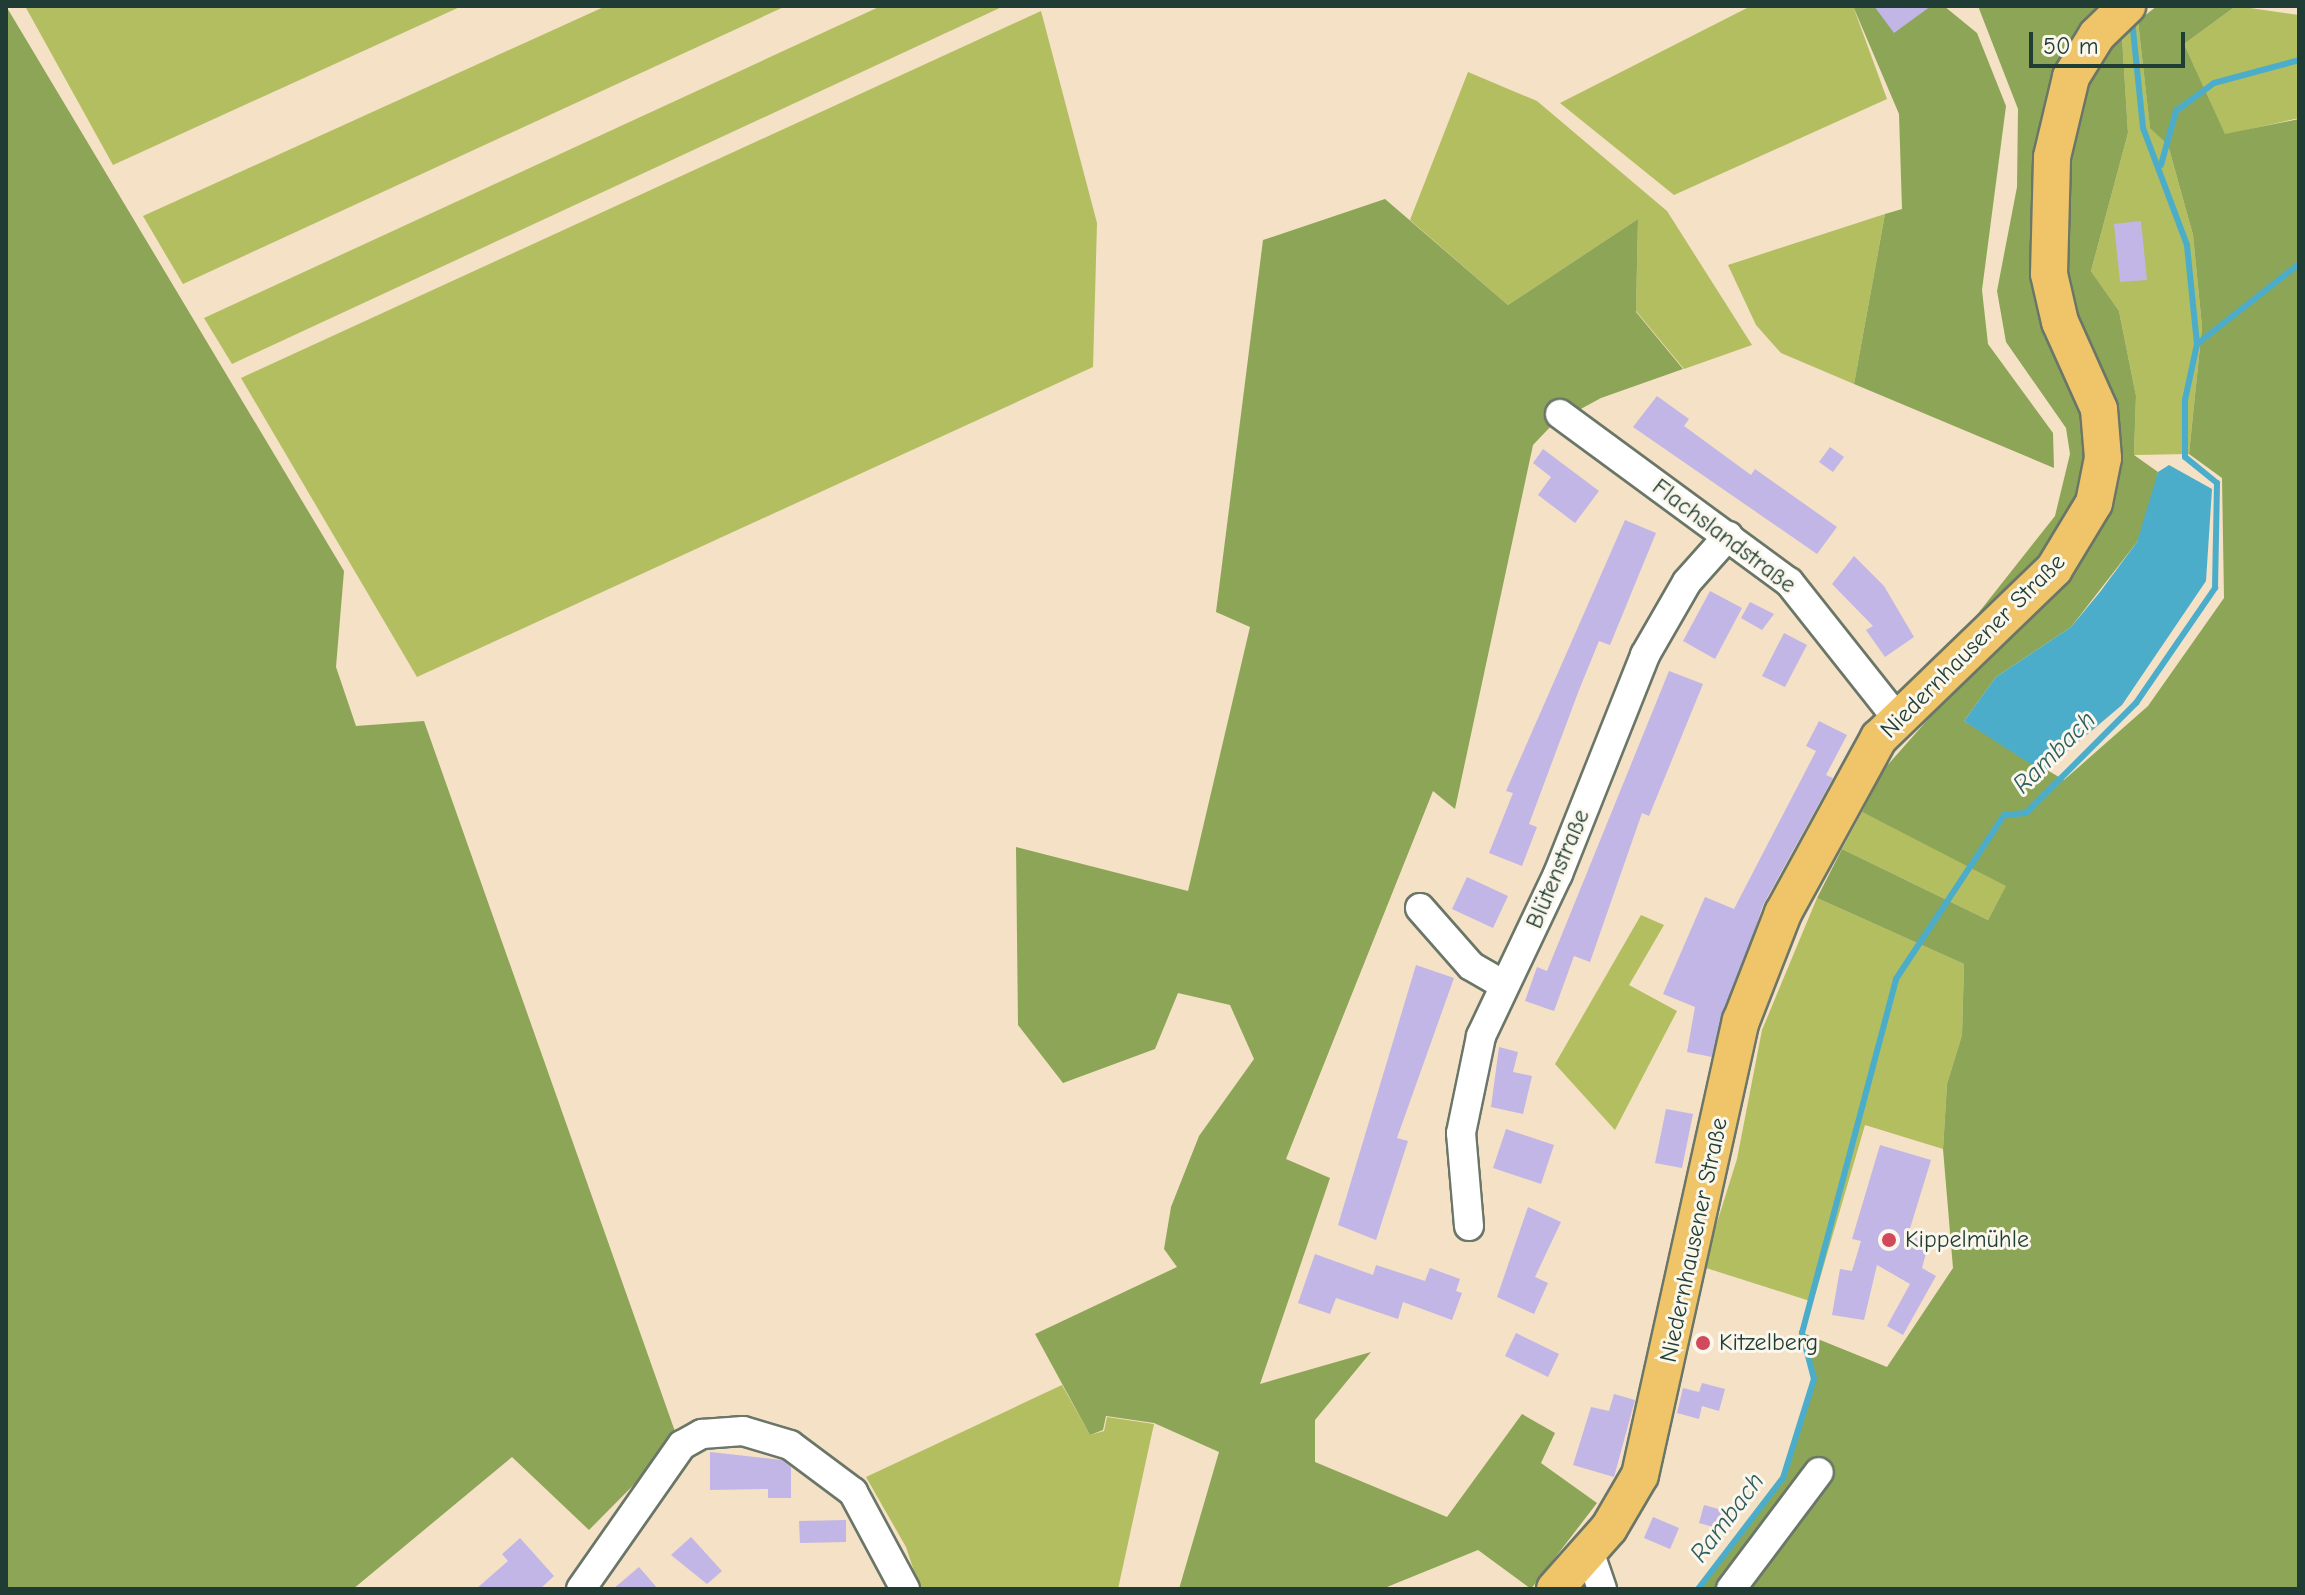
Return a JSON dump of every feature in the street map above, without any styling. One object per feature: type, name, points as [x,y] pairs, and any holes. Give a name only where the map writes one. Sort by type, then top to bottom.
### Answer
[{"type":"main road","name":"Niedernhausener Straße","points":[[1555,1589],[1589,1551],[1640,1475],[1751,987],[1816,849],[1896,717],[2054,569],[2094,503],[2103,458],[2099,409],[2053,300],[2047,243],[2062,103],[2081,57],[2121,11]]},
{"type":"street","name":"Flachslandstraße","points":[[1560,414],[1728,536],[1808,601],[1896,717]]},
{"type":"street","name":"Blütenstraße","points":[[1469,1226],[1461,1166],[1465,1101],[1504,985],[1558,874],[1645,655],[1687,582],[1728,536]]},
{"type":"street","points":[[1420,908],[1471,966],[1504,985]]},
{"type":"street","points":[[581,1589],[682,1445],[702,1434],[743,1431],[820,1463],[864,1503],[905,1589]]},
{"type":"street","points":[[1731,1589],[1819,1472]]},
{"type":"street","points":[[1589,1551],[1602,1589]]},
{"type":"green space","points":[[6,6],[344,571],[336,667],[356,726],[424,721],[678,1440],[589,1530],[512,1457],[353,1589],[6,1589]]},
{"type":"green space","points":[[25,6],[462,6],[113,165]]},
{"type":"green space","points":[[606,6],[786,6],[183,284],[143,216]]},
{"type":"green space","points":[[881,6],[1004,6],[232,364],[204,318]]},
{"type":"green space","points":[[1751,6],[1853,6],[1887,99],[1674,195],[1560,103]]},
{"type":"green space","points":[[1853,6],[1944,6],[1977,33],[2006,106],[1982,290],[1988,344],[2053,433],[2054,468],[1854,384],[1885,214],[1902,209],[1899,114]]},
{"type":"green space","points":[[1978,6],[2111,6],[2042,156],[2085,411],[2086,477],[2058,543],[1961,635],[2055,516],[2070,454],[2066,428],[2006,342],[1997,291],[2017,187],[2018,109]]},
{"type":"green space","points":[[2157,6],[2236,6],[2184,44],[2225,134],[2299,119],[2299,1589],[1700,1589],[1785,1479],[1816,1378],[1803,1333],[1887,1367],[1953,1268],[1943,1149],[1947,1084],[1962,1035],[1964,964],[1817,898],[1842,849],[1988,920],[2006,886],[1862,812],[1885,768],[2095,530],[2062,244],[2077,108],[2098,61],[2122,37],[2128,133],[2091,271],[2119,311],[2136,396],[2134,455],[2158,472],[2150,510],[2137,542],[2071,627],[1996,677],[1964,721],[2064,780],[2148,706],[2224,598],[2222,478],[2189,454],[2202,327],[2193,235],[2168,145],[2150,128],[2138,21]]},
{"type":"green space","points":[[2236,6],[2299,15],[2299,118],[2225,135],[2184,44]]},
{"type":"green space","points":[[1041,11],[1097,223],[1093,367],[417,677],[241,378]]},
{"type":"green space","points":[[2138,21],[2150,127],[2168,145],[2193,235],[2202,327],[2189,454],[2134,455],[2136,396],[2119,311],[2091,271],[2128,133],[2122,37]]},
{"type":"green space","points":[[1468,72],[1537,101],[1667,211],[1752,345],[1684,369],[1636,311],[1638,219],[1508,305],[1410,220]]},
{"type":"green space","points":[[1385,199],[1508,305],[1638,219],[1636,312],[1683,369],[1601,398],[1553,424],[1533,445],[1455,809],[1433,791],[1286,1159],[1330,1178],[1260,1384],[1371,1352],[1315,1420],[1315,1462],[1447,1517],[1522,1414],[1555,1433],[1541,1463],[1597,1503],[1531,1589],[1478,1550],[1382,1589],[1179,1589],[1219,1452],[1154,1423],[1106,1416],[1103,1430],[1090,1435],[1035,1334],[1177,1267],[1164,1249],[1171,1207],[1199,1136],[1254,1059],[1230,1005],[1178,993],[1155,1049],[1063,1083],[1018,1025],[1016,847],[1188,891],[1250,627],[1216,612],[1263,240]]},
{"type":"green space","points":[[1885,214],[1854,384],[1781,353],[1756,325],[1728,265]]},
{"type":"green space","points":[[1862,812],[2007,885],[1988,920],[1842,849]]},
{"type":"green space","points":[[1817,898],[1964,964],[1962,1035],[1947,1084],[1943,1149],[1865,1125],[1813,1302],[1703,1267],[1737,1159],[1762,1030]]},
{"type":"green space","points":[[1641,915],[1664,925],[1629,985],[1677,1011],[1615,1130],[1555,1064]]},
{"type":"green space","points":[[1062,1385],[1090,1435],[1104,1431],[1107,1417],[1154,1424],[1118,1589],[920,1589],[906,1547],[866,1477]]},
{"type":"water","points":[[2169,465],[2212,489],[2206,581],[2122,705],[2043,772],[1964,721],[1996,677],[2071,627],[2100,592],[2137,542],[2158,472]]},
{"type":"building","points":[[1874,6],[1931,6],[1894,33]]},
{"type":"building","points":[[2141,221],[2147,280],[2120,282],[2114,224]]},
{"type":"building","points":[[1657,396],[1689,419],[1684,426],[1751,475],[1755,469],[1837,527],[1817,554],[1633,427]]},
{"type":"building","points":[[1830,447],[1844,457],[1833,472],[1819,462]]},
{"type":"building","points":[[1543,449],[1599,491],[1575,523],[1538,495],[1551,477],[1533,463]]},
{"type":"building","points":[[1625,520],[1656,533],[1610,645],[1599,641],[1579,690],[1529,824],[1537,827],[1522,866],[1489,853],[1513,793],[1506,791]]},
{"type":"building","points":[[1854,556],[1884,586],[1914,637],[1885,657],[1866,630],[1873,626],[1832,584]]},
{"type":"building","points":[[1710,591],[1742,608],[1715,659],[1683,641]]},
{"type":"building","points":[[1750,602],[1774,614],[1762,630],[1741,618]]},
{"type":"building","points":[[1784,633],[1807,645],[1785,687],[1762,676]]},
{"type":"building","points":[[1669,671],[1703,684],[1649,816],[1642,813],[1590,962],[1574,956],[1554,1011],[1525,1001],[1537,967],[1547,971]]},
{"type":"building","points":[[1819,721],[1847,735],[1826,775],[1833,778],[1763,905],[1712,1057],[1687,1052],[1695,1007],[1663,994],[1705,897],[1734,909],[1816,751],[1806,746]]},
{"type":"building","points":[[1467,877],[1508,896],[1493,928],[1452,909]]},
{"type":"building","points":[[1416,965],[1454,978],[1397,1138],[1408,1141],[1376,1240],[1338,1225]]},
{"type":"building","points":[[1499,1047],[1518,1052],[1513,1072],[1532,1076],[1523,1114],[1491,1107]]},
{"type":"building","points":[[1666,1109],[1693,1114],[1682,1168],[1655,1163]]},
{"type":"building","points":[[1506,1129],[1554,1145],[1541,1184],[1493,1168]]},
{"type":"building","name":"Kippelmühle","points":[[1880,1145],[1931,1160],[1908,1235],[1929,1242],[1922,1268],[1936,1276],[1903,1335],[1887,1326],[1910,1284],[1877,1265],[1864,1320],[1832,1315],[1840,1269],[1852,1271],[1861,1241],[1852,1239]]},
{"type":"building","points":[[1528,1207],[1561,1222],[1535,1277],[1548,1283],[1534,1314],[1497,1297]]},
{"type":"building","points":[[1315,1254],[1373,1275],[1376,1265],[1425,1281],[1430,1268],[1460,1279],[1456,1291],[1462,1293],[1452,1320],[1403,1302],[1398,1319],[1336,1298],[1330,1314],[1298,1303]]},
{"type":"building","points":[[1516,1333],[1559,1354],[1548,1377],[1505,1356]]},
{"type":"building","points":[[1702,1383],[1725,1389],[1719,1411],[1702,1406],[1699,1419],[1677,1413],[1683,1388],[1699,1392]]},
{"type":"building","points":[[1614,1394],[1635,1400],[1614,1477],[1573,1465],[1591,1407],[1609,1411]]},
{"type":"building","points":[[710,1452],[782,1460],[791,1467],[791,1498],[768,1498],[768,1489],[710,1490]]},
{"type":"building","points":[[1704,1505],[1722,1510],[1717,1528],[1699,1523]]},
{"type":"building","points":[[1653,1517],[1679,1528],[1670,1549],[1644,1538]]},
{"type":"building","points":[[846,1520],[846,1542],[800,1543],[799,1521]]},
{"type":"building","points":[[691,1537],[722,1571],[707,1584],[671,1555]]},
{"type":"building","points":[[520,1538],[554,1576],[540,1589],[476,1589],[508,1561],[502,1554]]},
{"type":"building","points":[[639,1567],[658,1589],[613,1589]]},
{"type":"waterway","name":"Rambach","points":[[1698,1589],[1783,1478],[1814,1379],[1802,1333],[1896,979],[2004,815],[2026,813],[2136,703],[2215,588],[2217,483],[2185,457],[2185,400],[2197,344],[2187,245],[2143,128],[2132,20]]},
{"type":"waterway","points":[[2161,165],[2176,111],[2214,83],[2299,60]]},
{"type":"waterway","points":[[2197,344],[2299,264]]},
{"type":"place","name":"Kippelmühle","points":[[1889,1240]]},
{"type":"place","name":"Kitzelberg","points":[[1703,1343]]}]
